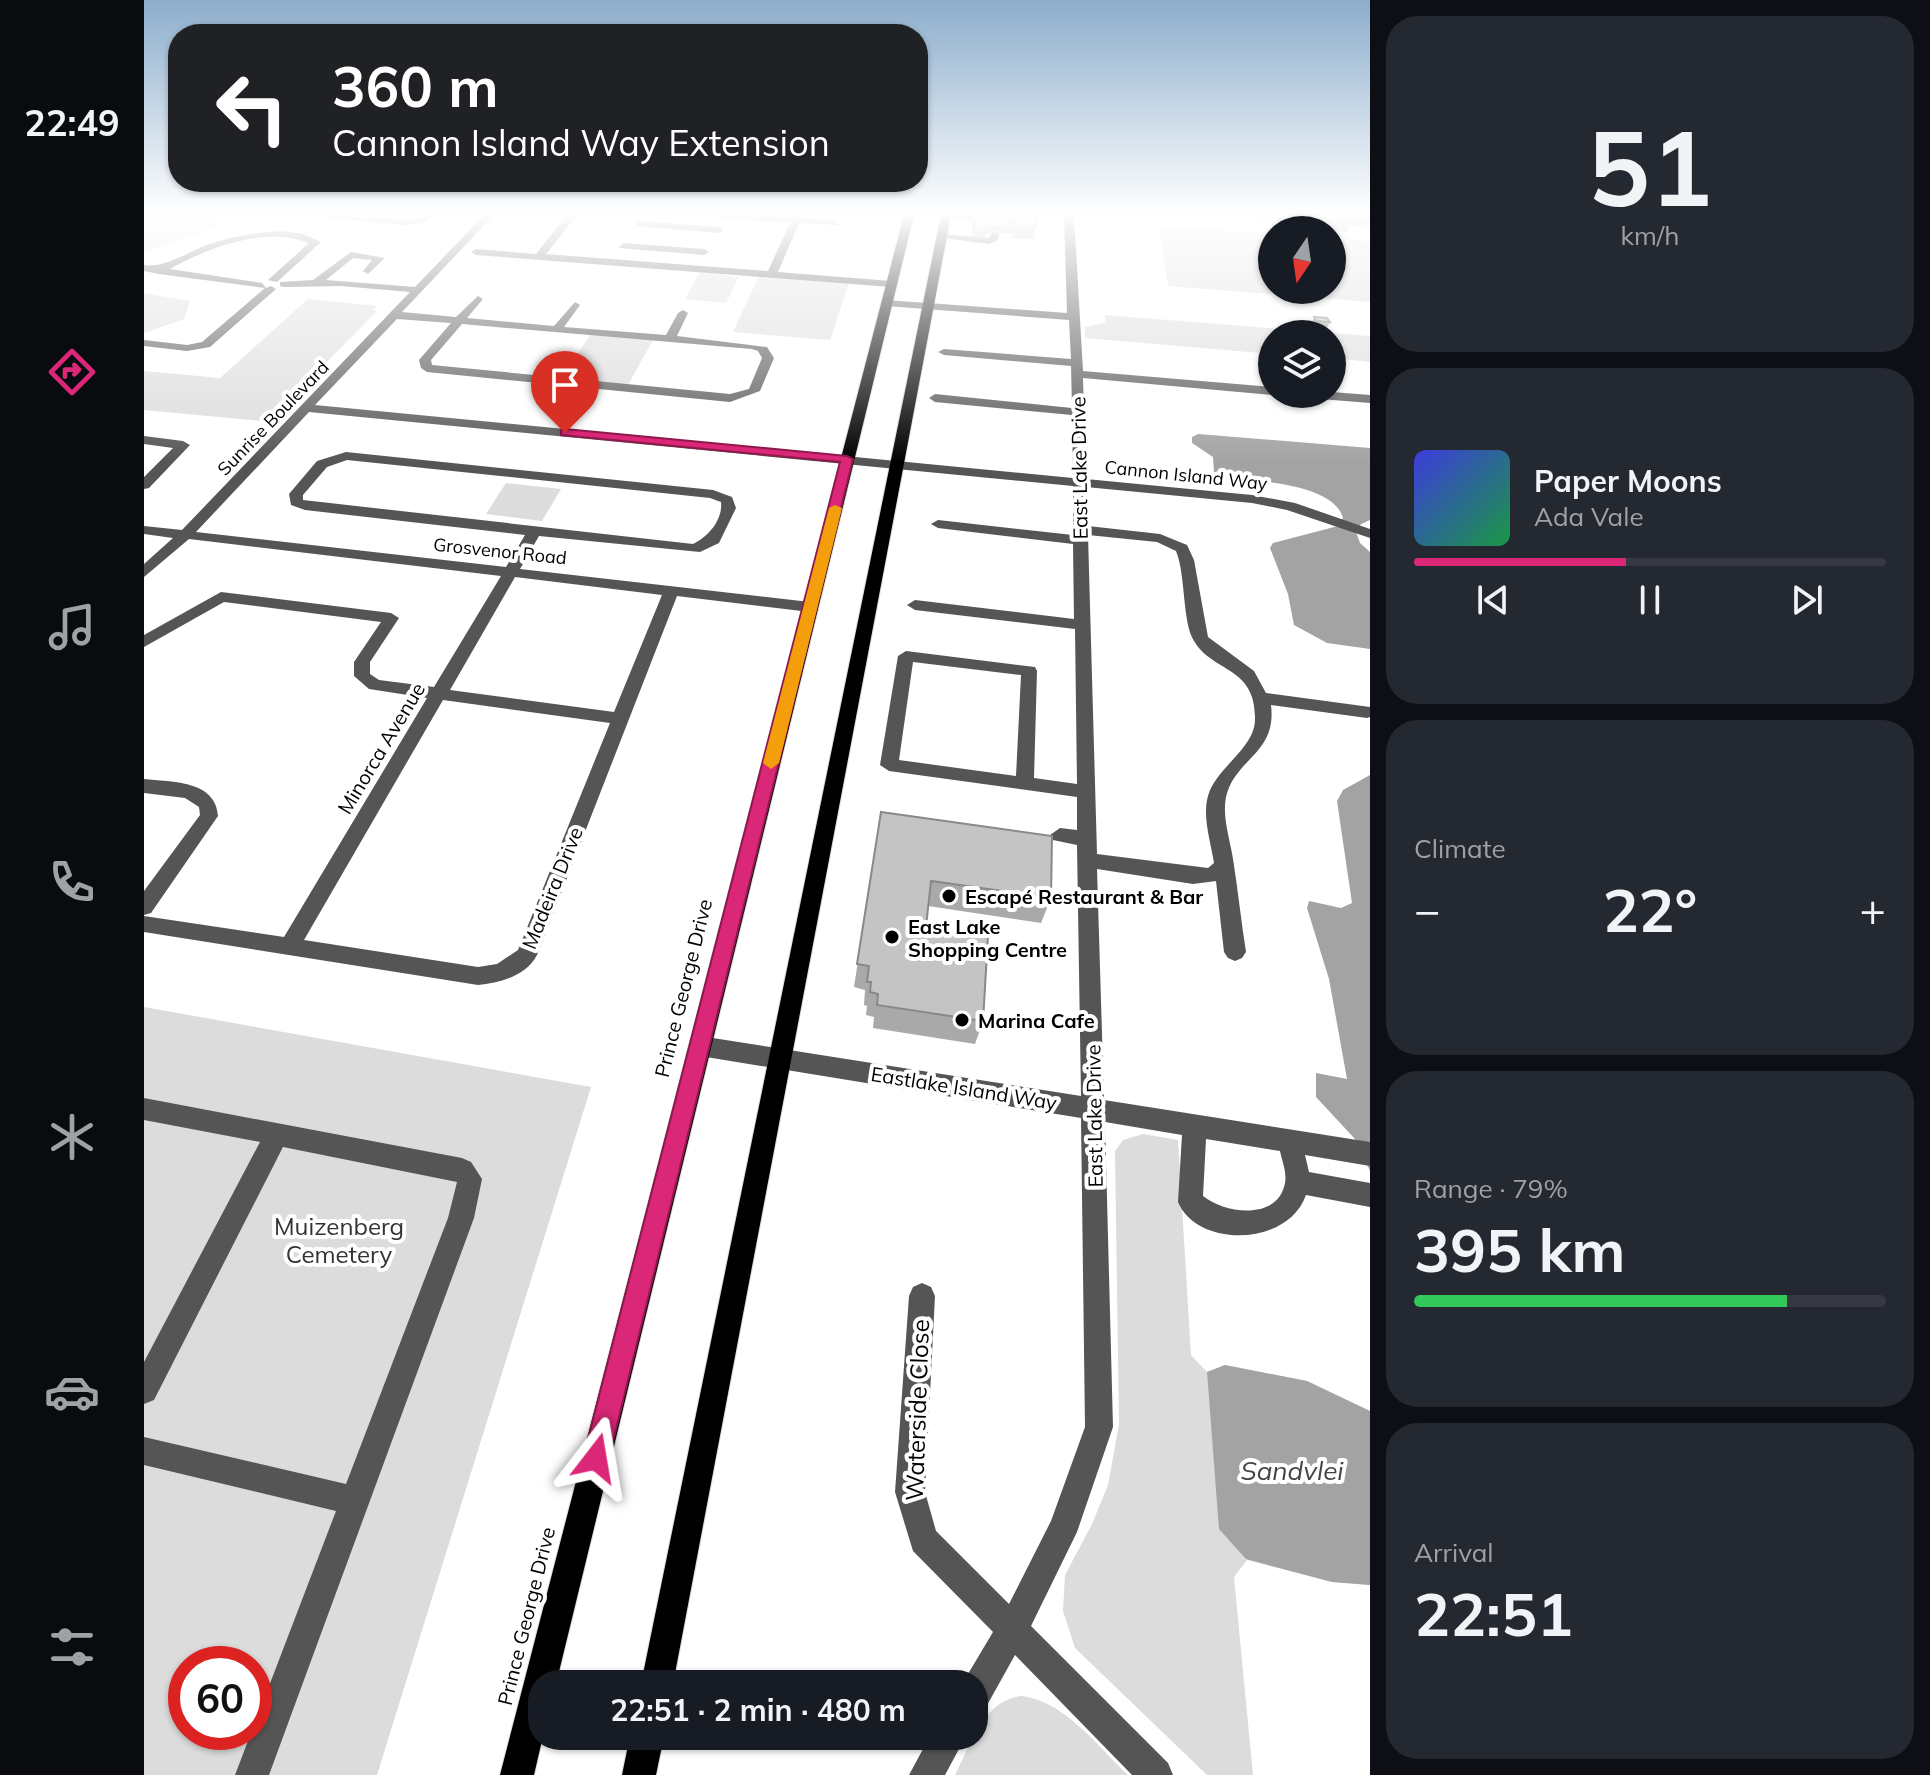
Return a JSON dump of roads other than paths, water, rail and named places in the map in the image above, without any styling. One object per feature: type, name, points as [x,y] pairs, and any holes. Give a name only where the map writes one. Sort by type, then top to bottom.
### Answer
[{"type":"main road","name":"Prince George Drive","points":[[517,1775],[887,298]]},
{"type":"main road","points":[[660,1670],[930,298]]},
{"type":"main road","points":[[639,1775],[644,1750]]},
{"type":"street","points":[[144,343],[187,348],[206,345],[258,298]]},
{"type":"street","name":"Sunrise Boulevard","points":[[144,572],[185,535],[411,298]]},
{"type":"street","name":"East Lake Drive","points":[[988,1671],[1069,1518],[1099,1427],[1081,535],[1072,298]]},
{"type":"street","points":[[394,315],[458,321],[753,346],[763,349],[768,358],[754,391],[730,398],[427,368],[425,360],[458,321],[478,299]]},
{"type":"street","points":[[886,303],[1073,317]]},
{"type":"street","points":[[557,329],[575,305]]},
{"type":"street","points":[[670,339],[683,313]]},
{"type":"street","points":[[944,352],[1258,389]]},
{"type":"street","points":[[1346,397],[1370,399]]},
{"type":"street","points":[[935,398],[1078,412]]},
{"type":"street","name":"Cannon Island Way","points":[[307,408],[1252,499],[1290,506],[1370,534]]},
{"type":"street","points":[[144,440],[183,445],[144,485]]},
{"type":"street","points":[[346,456],[713,494],[724,497],[729,504],[714,540],[702,548],[534,532],[305,506],[296,502],[295,497],[322,464],[346,456]]},
{"type":"street","points":[[938,524],[1160,538],[1178,544],[1187,560],[1200,638],[1247,674],[1259,698],[1263,733],[1218,795],[1235,952]]},
{"type":"street","name":"Grosvenor Road","points":[[144,530],[810,607]]},
{"type":"street","name":"Minorca Avenue","points":[[289,947],[534,532]]},
{"type":"street","name":"Madeira Drive","points":[[144,924],[478,976],[500,973],[518,964],[526,955],[671,591]]},
{"type":"street","points":[[144,642],[221,597],[391,618],[362,662],[362,676],[375,685],[620,719]]},
{"type":"street","points":[[915,605],[1083,625]]},
{"type":"street","points":[[1025,784],[1029,671],[906,656],[889,765],[1025,784],[1087,792]]},
{"type":"street","points":[[1259,698],[1367,712]]},
{"type":"street","points":[[144,786],[197,794],[207,799],[211,806],[209,816],[144,907]]},
{"type":"street","points":[[1060,835],[1088,850],[1206,877],[1220,871],[1224,865]]},
{"type":"street","name":"Eastlake Island Way","points":[[700,1046],[1370,1154]]},
{"type":"street","points":[[144,1109],[462,1170],[470,1179],[461,1218],[252,1775]]},
{"type":"street","points":[[1195,1126],[1190,1202],[1199,1212],[1223,1221],[1254,1225],[1276,1215],[1292,1199],[1298,1182],[1289,1140]]},
{"type":"street","points":[[144,1390],[277,1135]]},
{"type":"street","points":[[1298,1182],[1370,1195]]},
{"type":"street","name":"Waterside Close","points":[[922,1296],[910,1492],[924,1540],[1156,1775]]},
{"type":"street","points":[[144,1451],[355,1501]]},
{"type":"street","points":[[926,1775],[941,1750]]},
{"type":"water","points":[[1198,434],[1370,448],[1370,520],[1361,524],[1356,532],[1360,543],[1370,552],[1370,649],[1327,643],[1294,625],[1288,594],[1270,548],[1273,543],[1338,526],[1343,518],[1336,506],[1308,490],[1270,482],[1219,477],[1214,473],[1213,457],[1192,443],[1192,437]]},
{"type":"water","points":[[1370,775],[1370,1171],[1355,1139],[1316,1097],[1316,1073],[1347,1079],[1329,979],[1307,908],[1309,901],[1341,908],[1352,903],[1337,801],[1343,790]]},
{"type":"water","name":"Sandvlei","points":[[1225,1365],[1307,1381],[1370,1411],[1370,1585],[1332,1582],[1246,1559],[1219,1529],[1207,1372]]},
{"type":"place","name":"Escapé Restaurant & Bar","points":[[949,896]]},
{"type":"place","name":"East Lake Shopping Centre","points":[[892,937]]},
{"type":"place","name":"Marina Cafe","points":[[962,1020]]},
{"type":"park label","name":"Muizenberg Cemetery","points":[[339,1240]]}]
